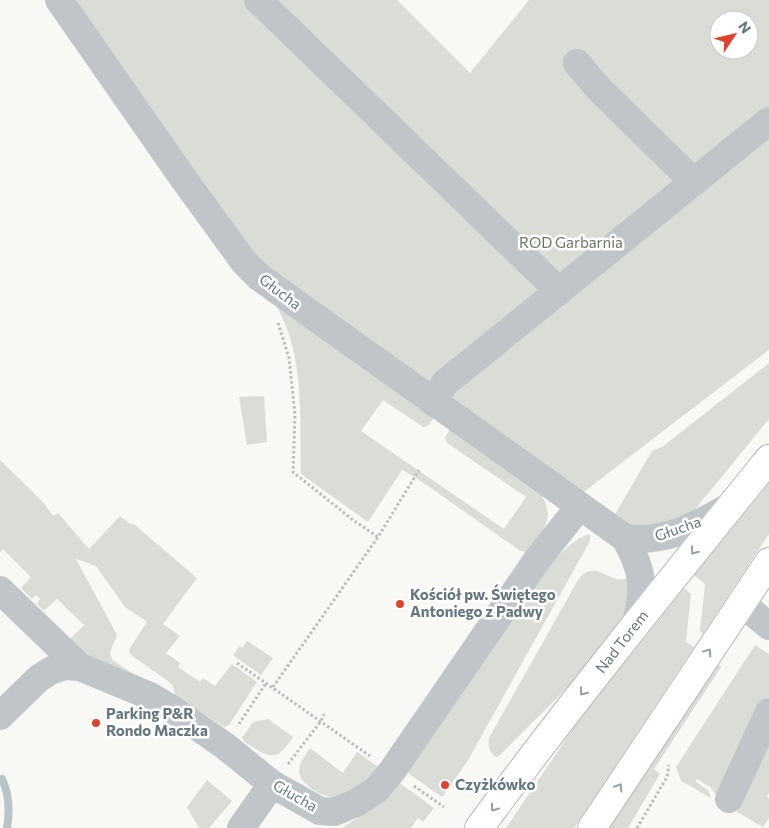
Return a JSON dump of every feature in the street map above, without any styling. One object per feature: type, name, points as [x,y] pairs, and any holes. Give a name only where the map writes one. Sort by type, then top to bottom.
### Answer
[{"type":"main road","name":"Nad Torem","points":[[479,828],[522,770],[729,506],[769,458]]},
{"type":"main road","points":[[592,828],[769,562]]},
{"type":"street","name":"Głucha","points":[[59,0],[145,126],[244,262],[275,290],[625,538],[642,540],[660,538],[691,527],[729,506]]},
{"type":"street","points":[[258,0],[559,291]]},
{"type":"street","points":[[577,62],[598,88],[694,182]]},
{"type":"street","points":[[433,402],[445,383],[769,121]]},
{"type":"street","name":"Głucha","points":[[0,716],[39,678],[52,670],[65,666],[80,667],[150,696],[225,746],[272,784],[320,811],[334,812],[356,803],[376,790],[392,771],[537,560],[579,507]]},
{"type":"street","points":[[625,538],[633,552],[642,585],[642,604],[636,625]]},
{"type":"street","points":[[0,590],[80,667]]},
{"type":"street","points":[[741,602],[769,626]]},
{"type":"street","points":[[728,799],[769,712]]},
{"type":"street","points":[[241,828],[272,784]]},
{"type":"path","points":[[275,316],[289,358],[295,415],[293,472],[353,520],[378,537]]},
{"type":"path","points":[[273,687],[378,537],[419,470]]},
{"type":"path","points":[[237,663],[444,808]]},
{"type":"path","points":[[225,746],[266,682]]},
{"type":"path","points":[[272,784],[321,721],[324,714]]},
{"type":"path","points":[[637,828],[667,777],[668,768]]},
{"type":"green space","name":"ROD Garbarnia","points":[[73,0],[397,0],[470,73],[529,0],[769,0],[769,350],[581,494],[309,300],[245,248]]},
{"type":"green space","points":[[274,302],[434,417],[428,426],[423,427],[383,400],[361,431],[504,529],[526,497],[447,443],[445,438],[450,429],[537,488],[547,507],[548,515],[539,537],[526,553],[402,470],[368,522],[301,474],[299,386],[296,364],[284,322]]},
{"type":"green space","points":[[769,363],[769,419],[692,513],[654,530],[626,524],[614,516],[652,451],[662,447]]},
{"type":"green space","points":[[264,396],[267,442],[247,445],[239,397]]},
{"type":"green space","points":[[0,460],[42,501],[53,516],[58,513],[89,549],[120,516],[135,525],[197,578],[163,624],[180,636],[166,653],[180,663],[178,667],[200,682],[203,678],[215,686],[232,664],[257,682],[229,725],[224,727],[175,695],[173,686],[168,681],[131,655],[130,648],[147,622],[125,607],[96,566],[76,559],[117,635],[110,652],[112,659],[146,683],[80,654],[67,642],[84,625],[57,599],[43,610],[37,604],[40,599],[36,595],[32,599],[21,588],[31,577],[3,549],[0,552]]},
{"type":"green space","points":[[769,483],[769,534],[703,634],[700,631],[705,584],[694,575]]},
{"type":"green space","points":[[590,534],[590,541],[467,762],[443,796],[440,796],[404,770],[545,570],[578,539]]},
{"type":"green space","points":[[589,571],[599,572],[618,579],[628,578],[630,594],[623,617],[570,685],[498,757],[494,756],[489,748],[489,738],[578,580]]},
{"type":"green space","points":[[684,588],[691,594],[686,642],[694,647],[574,828],[506,828],[576,724]]},
{"type":"green space","points":[[247,641],[273,658],[261,675],[233,655],[239,646],[242,648]]},
{"type":"green space","points":[[755,645],[769,654],[769,697],[724,794],[716,795],[710,787],[697,779],[696,782],[708,790],[711,798],[681,781],[676,767]]},
{"type":"green space","points":[[718,664],[721,667],[654,769],[660,774],[628,828],[609,828]]},
{"type":"green space","points":[[268,719],[293,737],[285,749],[272,755],[261,752],[247,744],[242,738],[253,722]]},
{"type":"green space","points":[[769,734],[769,793],[767,796],[769,799],[769,818],[763,827],[737,812],[738,809],[734,807]]},
{"type":"green space","points":[[310,748],[343,773],[357,752],[378,767],[365,781],[350,792],[338,797],[327,796],[314,791],[300,777],[300,765]]},
{"type":"green space","points":[[207,780],[232,801],[209,828],[199,828],[187,807]]},
{"type":"green space","points":[[397,781],[434,808],[423,822],[418,818],[411,828],[342,828],[368,811]]},
{"type":"waterway","points":[[2,779],[8,803],[7,828]]},
{"type":"place","name":"Kościół pw. Świętego Antoniego z Padwy","points":[[400,604]]},
{"type":"place","name":"Parking P&R Rondo Maczka","points":[[96,723]]},
{"type":"place","name":"Czyżkówko","points":[[445,785]]}]
